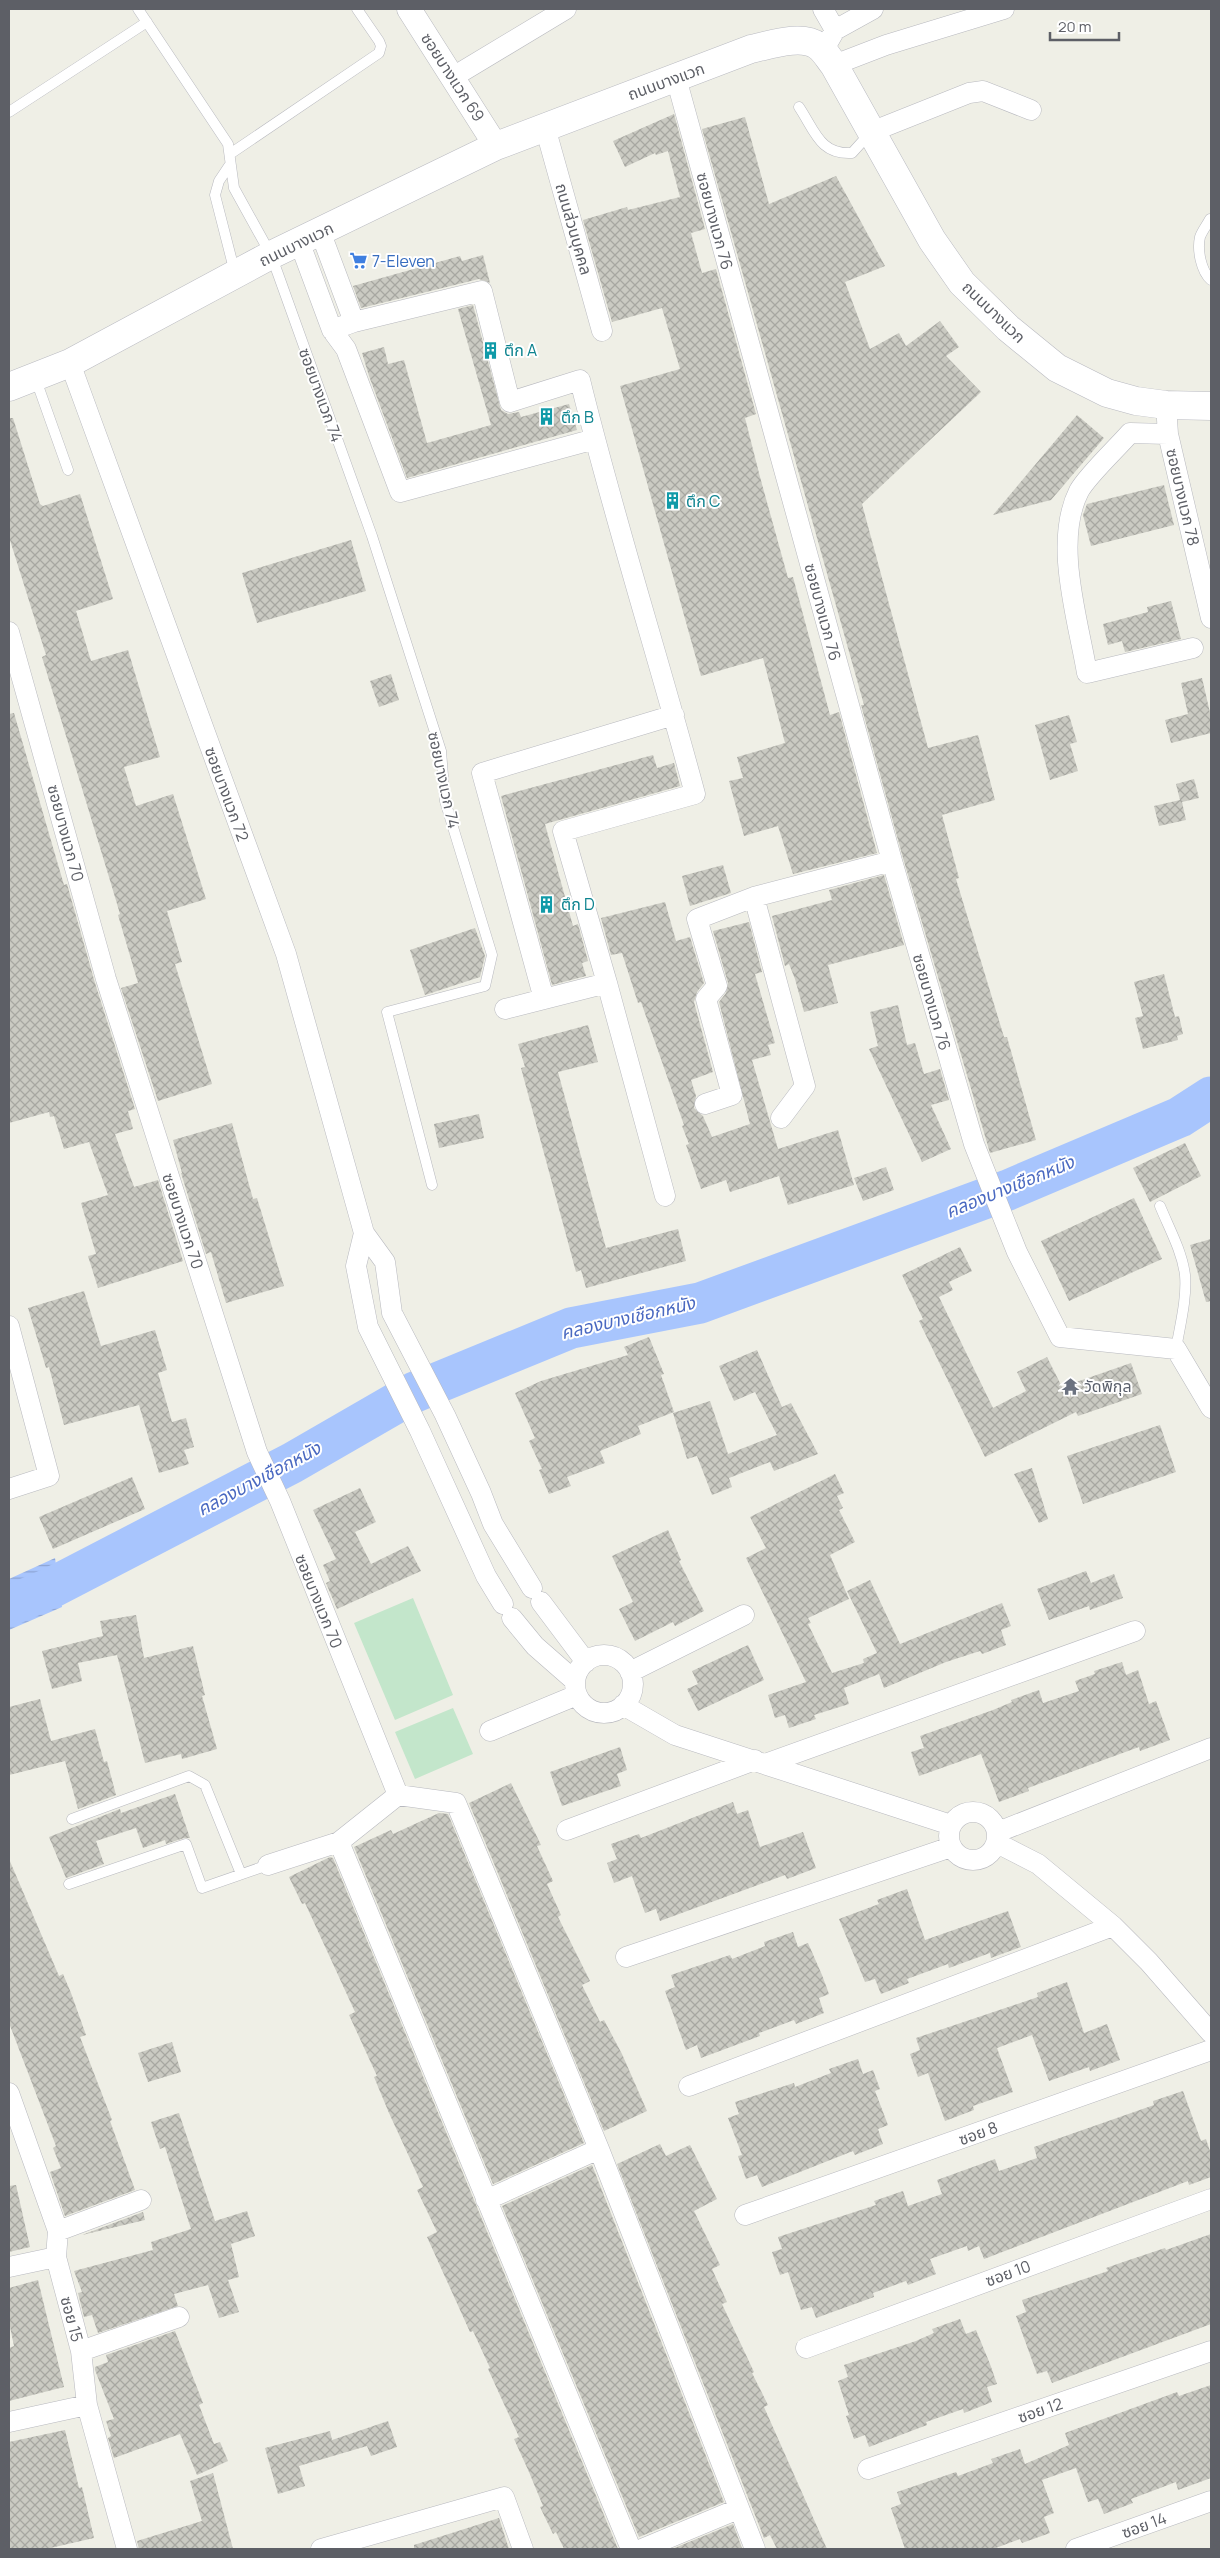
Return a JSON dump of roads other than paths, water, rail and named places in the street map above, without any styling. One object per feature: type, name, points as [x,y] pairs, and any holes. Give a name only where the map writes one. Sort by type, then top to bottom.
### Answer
[{"type":"main road","name":"ถนนบางแวก","points":[[9,386],[70,363],[271,255],[496,146],[751,49],[784,42],[804,42],[831,49],[871,132],[932,240],[962,283],[986,307],[1052,363],[1083,382],[1129,399],[1166,405],[1211,406]]},
{"type":"street","name":"ซอยบางแวก 69","points":[[409,9],[496,146]]},
{"type":"street","points":[[453,77],[566,9]]},
{"type":"street","points":[[823,9],[831,49]]},
{"type":"street","points":[[831,49],[873,9]]},
{"type":"street","points":[[831,49],[877,48],[1004,9]]},
{"type":"street","name":"ซอยบางแวก 76","points":[[676,78],[892,861],[974,1144],[1017,1252],[1060,1336],[1176,1349]]},
{"type":"street","points":[[871,132],[969,93],[983,90],[1031,110]]},
{"type":"street","name":"ถนนส่วนบุคคล","points":[[545,127],[602,331]]},
{"type":"street","points":[[310,236],[354,322]]},
{"type":"street","points":[[310,236],[332,330],[346,350],[400,492],[595,439]]},
{"type":"street","points":[[332,330],[354,322],[482,291],[510,402],[580,380],[695,794],[564,832],[664,1196]]},
{"type":"street","name":"ซอยบางแวก 72","points":[[70,363],[286,954],[364,1232]]},
{"type":"street","name":"ซอยบางแวก 78","points":[[1166,405],[1168,434],[1206,570],[1211,618]]},
{"type":"street","points":[[1168,434],[1130,433],[1080,490],[1070,515],[1067,560],[1087,673],[1194,648]]},
{"type":"street","name":"ซอยบางแวก 70","points":[[9,632],[106,979],[257,1452],[280,1501],[398,1795]]},
{"type":"street","points":[[544,999],[482,773],[674,715]]},
{"type":"street","points":[[705,1104],[732,1095],[706,999],[717,986],[697,919],[754,897],[892,861]]},
{"type":"street","points":[[754,897],[805,1086],[781,1118]]},
{"type":"street","points":[[514,1007],[607,984]]},
{"type":"street","points":[[364,1232],[385,1262],[392,1313],[445,1415],[481,1492],[493,1524],[537,1595],[586,1662]]},
{"type":"street","points":[[364,1232],[356,1266],[368,1327],[420,1431],[468,1538],[507,1611],[535,1646],[576,1688],[584,1706],[601,1713],[610,1713],[623,1705],[631,1695],[633,1686],[630,1672],[620,1660],[611,1656],[601,1656],[586,1662],[578,1671],[576,1688]]},
{"type":"street","points":[[9,1326],[48,1476],[9,1489]]},
{"type":"street","points":[[1176,1349],[1211,1408]]},
{"type":"street","points":[[630,1672],[744,1615]]},
{"type":"street","points":[[567,1830],[1135,1631]]},
{"type":"street","points":[[490,1732],[576,1688]]},
{"type":"street","points":[[623,1705],[675,1735],[951,1826]]},
{"type":"street","points":[[998,1837],[1211,1748]]},
{"type":"street","points":[[268,1866],[339,1842],[398,1795],[456,1803],[598,2149],[755,2549]]},
{"type":"street","points":[[998,1837],[994,1850],[980,1860],[963,1858],[951,1847],[949,1840],[951,1826],[962,1814],[977,1812],[991,1818],[998,1837],[1038,1864],[1113,1926],[1150,1962],[1211,2033]]},
{"type":"street","points":[[339,1842],[631,2549]]},
{"type":"street","points":[[626,1956],[951,1847]]},
{"type":"street","points":[[689,2086],[1113,1926]]},
{"type":"street","name":"ซอย 8","points":[[745,2215],[1211,2050]]},
{"type":"street","name":"ซอย 15","points":[[9,2093],[58,2231],[56,2257],[81,2351],[87,2405],[120,2548]]},
{"type":"street","points":[[486,2200],[598,2149]]},
{"type":"street","name":"ซอย 10","points":[[806,2348],[1211,2199]]},
{"type":"street","points":[[58,2231],[141,2200]]},
{"type":"street","points":[[9,2267],[56,2257]]},
{"type":"street","points":[[81,2351],[178,2317]]},
{"type":"street","name":"ซอย 12","points":[[868,2469],[1211,2351]]},
{"type":"street","points":[[9,2422],[87,2405]]},
{"type":"street","points":[[321,2549],[504,2496],[523,2549]]},
{"type":"street","name":"ซอย 14","points":[[1076,2549],[1211,2501]]},
{"type":"street","points":[[642,2549],[738,2509]]},
{"type":"lane","points":[[138,9],[226,140],[230,154],[229,166],[234,188],[271,255]]},
{"type":"lane","points":[[230,154],[379,53],[381,46],[379,41],[357,9]]},
{"type":"lane","points":[[9,112],[147,22]]},
{"type":"lane","points":[[799,107],[824,147],[833,153],[852,153],[871,132]]},
{"type":"lane","points":[[229,166],[219,181],[215,195],[236,274]]},
{"type":"lane","points":[[1210,219],[1200,238],[1200,253],[1203,269],[1211,280]]},
{"type":"lane","name":"ซอยบางแวก 74","points":[[271,255],[372,536],[441,752],[445,801],[492,955],[485,986],[387,1012],[432,1185]]},
{"type":"lane","points":[[35,377],[68,470]]},
{"type":"lane","points":[[1160,1206],[1179,1250],[1184,1273],[1185,1290],[1176,1349]]},
{"type":"lane","points":[[72,1819],[189,1776],[205,1785],[241,1874]]},
{"type":"lane","points":[[70,1884],[186,1844],[202,1888],[268,1866]]},
{"type":"water","points":[[55,1558],[62,1607],[9,1630],[9,1579]]},
{"type":"waterway","name":"คลองบางเชือกหนัง","points":[[9,1606],[53,1587],[292,1463],[415,1392],[571,1328],[700,1303],[1008,1190],[1180,1117],[1211,1097]]},
{"type":"place","name":"7-Eleven","points":[[358,261]]},
{"type":"place","name":"ตึก A","points":[[490,350]]},
{"type":"place","name":"ตึก B","points":[[547,417]]},
{"type":"place","name":"ตึก C","points":[[672,501]]},
{"type":"place","name":"ตึก D","points":[[547,904]]},
{"type":"place","name":"วัดพิกุล","points":[[1070,1386]]}]
